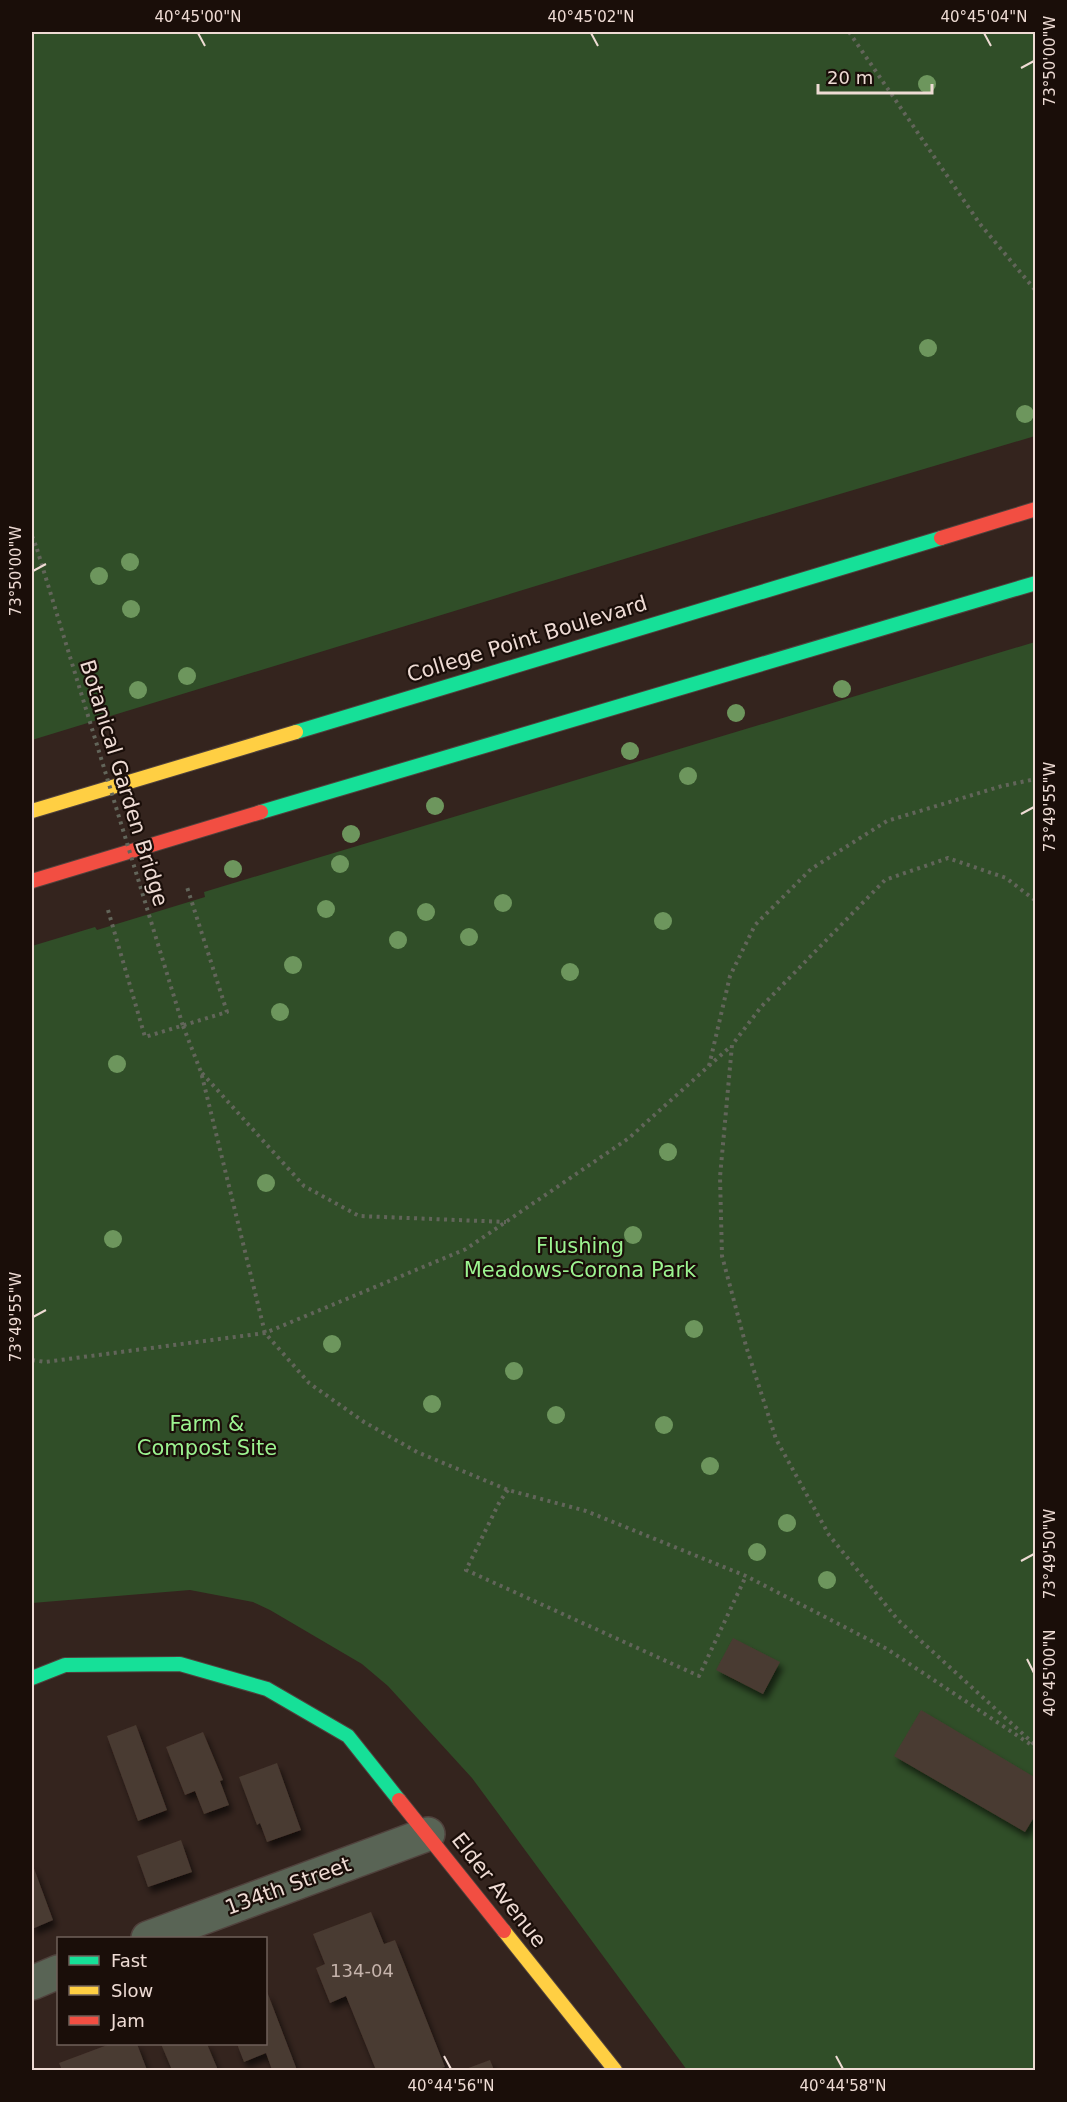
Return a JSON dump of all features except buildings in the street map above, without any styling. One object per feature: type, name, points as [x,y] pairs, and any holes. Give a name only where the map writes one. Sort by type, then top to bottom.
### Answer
[{"type":"main road","name":"College Point Boulevard","points":[[32,811],[1035,509]]},
{"type":"main road","points":[[32,881],[1035,583]]},
{"type":"main road","name":"Elder Avenue","points":[[32,1678],[65,1665],[180,1664],[267,1689],[348,1736],[615,2070]]},
{"type":"street","name":"134th Street","points":[[151,1937],[428,1834]]},
{"type":"street","points":[[32,1983],[57,1972]]},
{"type":"path","points":[[849,32],[980,224],[1035,291]]},
{"type":"path","name":"Botanical Garden Bridge","points":[[32,536],[183,1026],[201,1072]]},
{"type":"path","points":[[709,1067],[730,976],[755,925],[811,869],[887,821],[1002,786],[1035,779]]},
{"type":"path","points":[[32,1360],[45,1362],[265,1333],[465,1249],[630,1138],[732,1045],[760,1007],[885,880],[948,858],[1006,878],[1035,901]]},
{"type":"path","points":[[108,910],[145,1037],[183,1026],[227,1012],[187,887]]},
{"type":"path","points":[[732,1045],[720,1177],[722,1256],[746,1346],[776,1439],[829,1535],[898,1620],[1035,1747]]},
{"type":"path","points":[[201,1072],[304,1186],[359,1216],[506,1222]]},
{"type":"path","points":[[201,1072],[265,1333],[309,1383],[364,1422],[417,1452],[508,1490],[586,1511],[746,1576],[887,1649],[1035,1747]]},
{"type":"path","points":[[508,1490],[500,1501],[466,1570],[699,1676],[746,1576]]},
{"type":"green space","points":[[32,32],[1035,32],[1035,436],[32,740]]},
{"type":"green space","name":"Flushing Meadows-Corona Park","points":[[1035,642],[1035,2070],[687,2070],[472,1778],[388,1686],[362,1664],[253,1602],[190,1590],[32,1603],[32,946],[95,927],[97,930],[205,897],[204,892]]},
{"type":"traffic: fast","points":[[296,732],[941,538]]},
{"type":"traffic: fast","points":[[261,812],[1036,583]]},
{"type":"traffic: fast","points":[[32,1678],[65,1665],[180,1664],[267,1689],[348,1736],[399,1800]]},
{"type":"traffic: slow","points":[[32,811],[296,732]]},
{"type":"traffic: slow","points":[[504,1931],[615,2070]]},
{"type":"traffic: jam","points":[[941,538],[1036,509]]},
{"type":"traffic: jam","points":[[32,881],[261,812]]},
{"type":"traffic: jam","points":[[399,1800],[504,1931]]},
{"type":"park label","name":"Farm & Compost Site","points":[[207,1436]]}]
